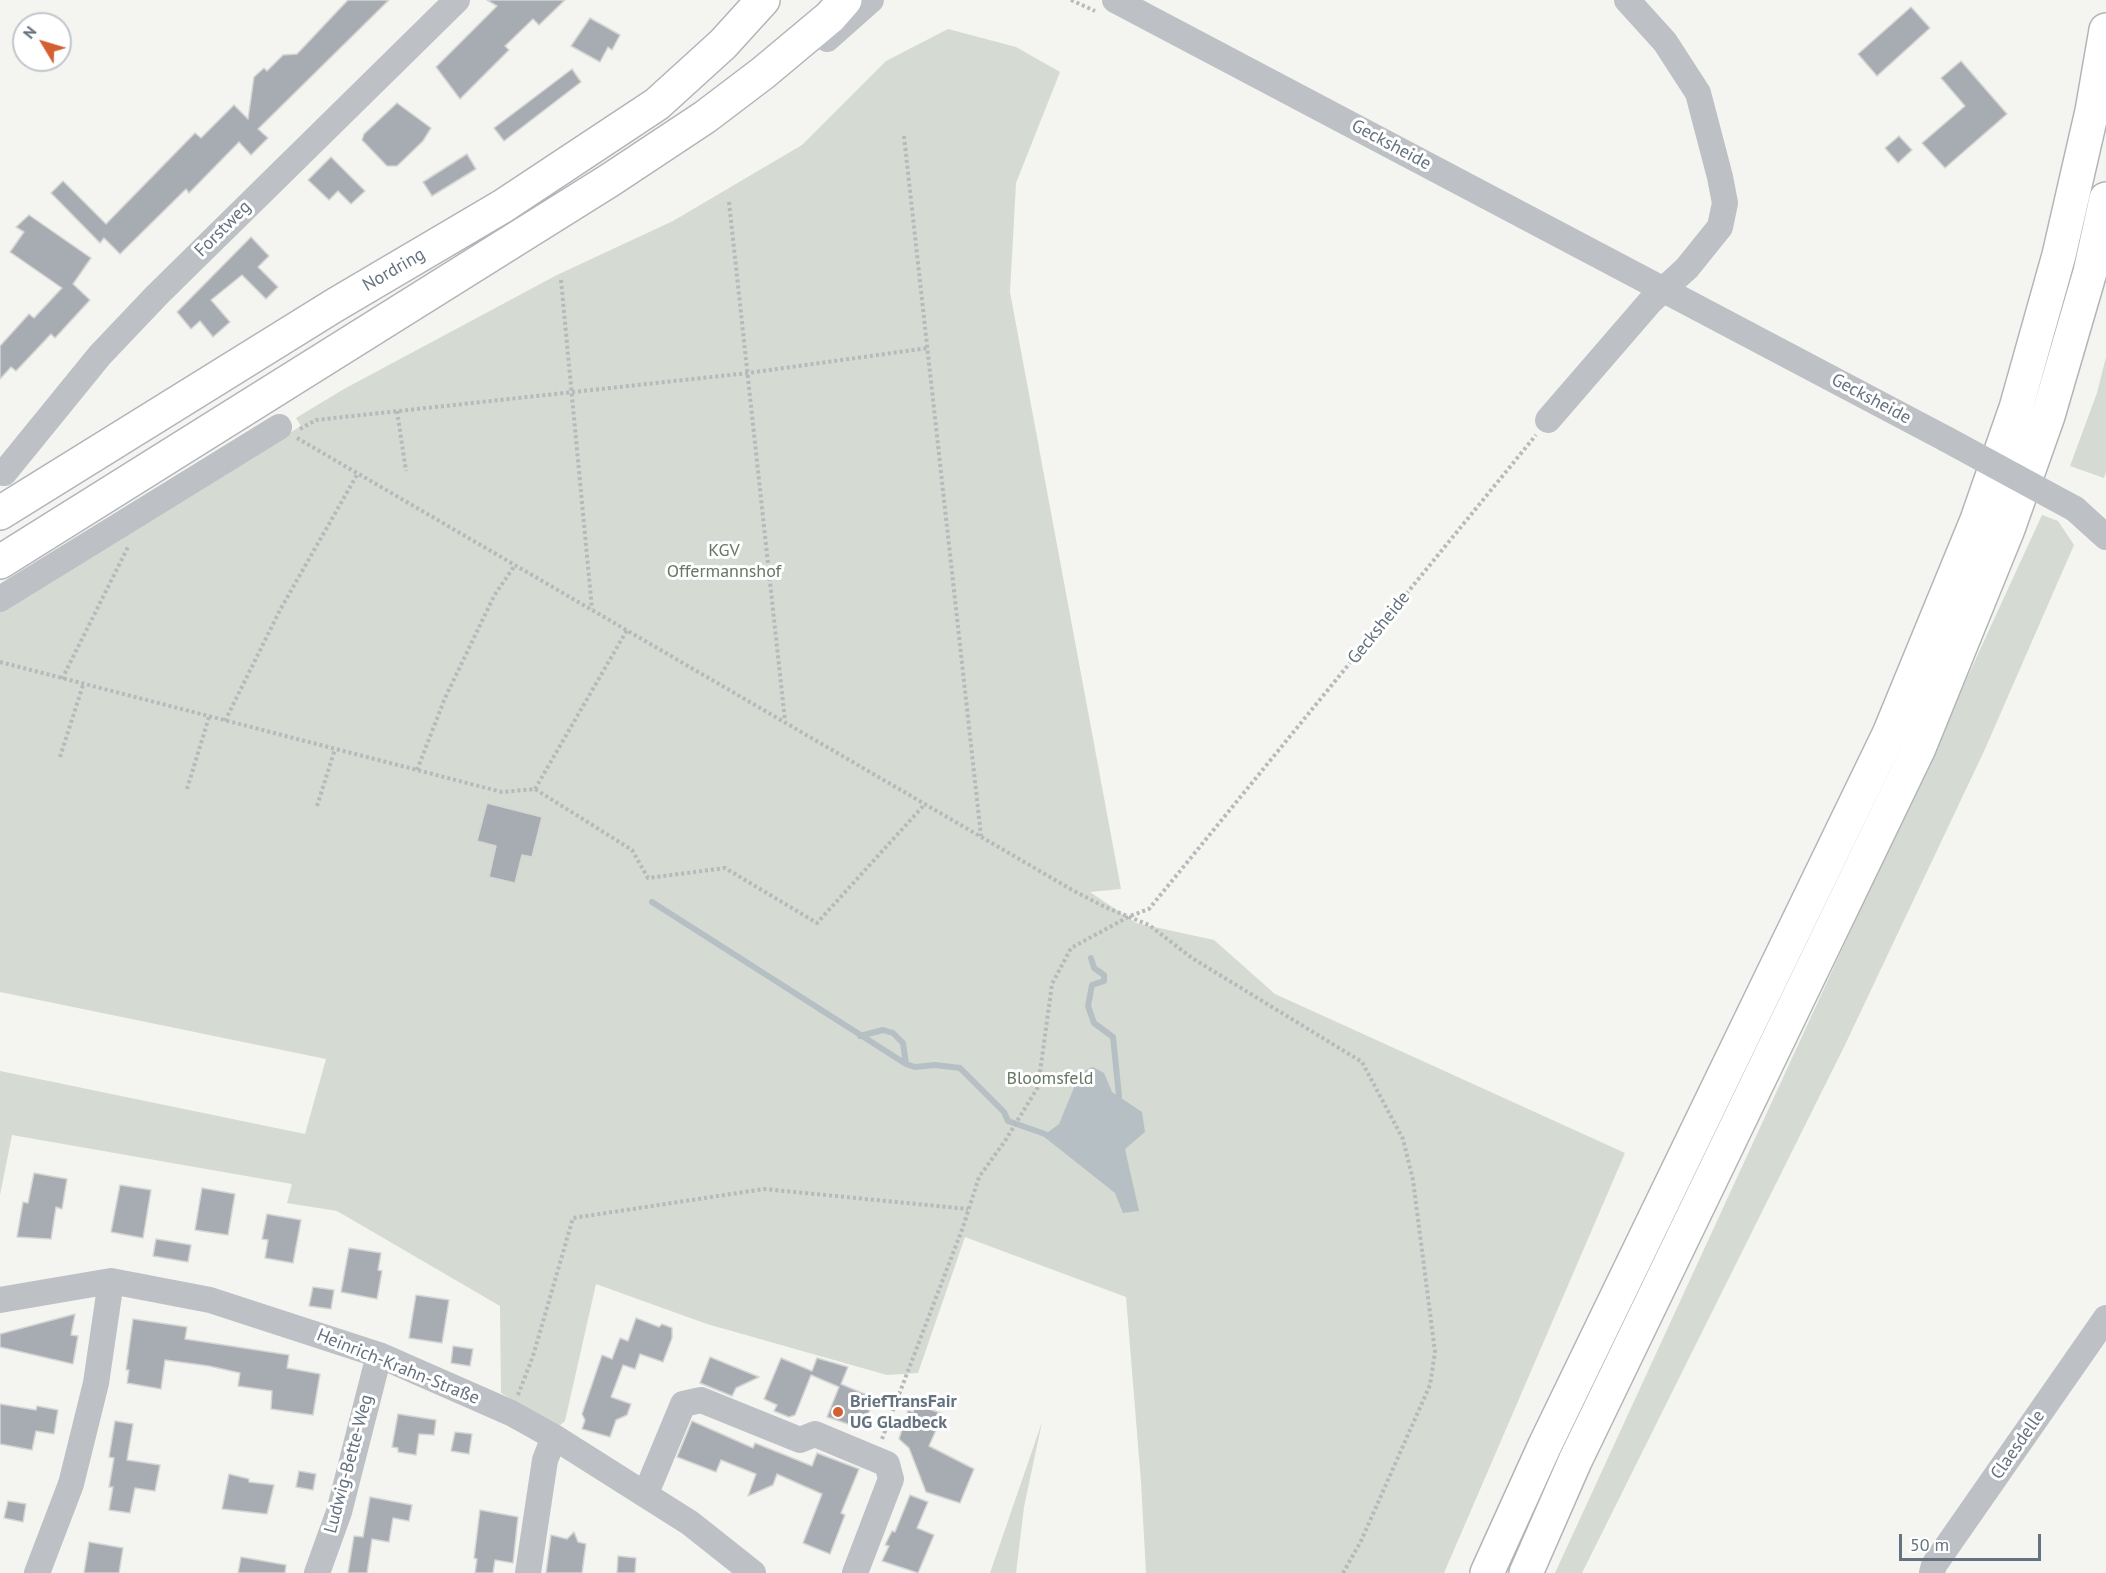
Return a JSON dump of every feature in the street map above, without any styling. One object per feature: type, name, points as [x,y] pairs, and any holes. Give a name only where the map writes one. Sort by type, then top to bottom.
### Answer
[{"type":"main road","name":"Nordring","points":[[2,512],[334,304],[503,206],[657,104],[723,44],[763,0]]},
{"type":"main road","points":[[0,562],[610,180],[705,117],[763,73],[830,17],[845,0]]},
{"type":"main road","points":[[1487,1573],[1545,1445],[1889,734],[1977,520],[2016,408],[2059,255],[2092,111],[2106,30]]},
{"type":"main road","points":[[1526,1573],[1586,1440],[1919,748],[2008,529],[2048,416],[2090,272],[2106,199]]},
{"type":"street","name":"Forstweg","points":[[4,472],[100,355],[157,295],[457,0]]},
{"type":"street","points":[[763,73],[821,45],[871,0]]},
{"type":"street","name":"Gecksheide","points":[[1115,0],[1667,290],[2075,509],[2106,519]]},
{"type":"street","points":[[1548,420],[1650,302],[1667,290],[1720,227],[1725,203],[1698,93],[1665,42],[1627,0]]},
{"type":"street","points":[[0,599],[279,427]]},
{"type":"street","name":"Gecksheide","points":[[2075,509],[2106,537]]},
{"type":"street","points":[[37,1573],[71,1484],[96,1383],[111,1281]]},
{"type":"street","name":"Heinrich-Krahn-Straße","points":[[0,1300],[111,1281],[210,1300],[379,1355],[511,1413],[554,1437],[646,1493],[690,1523],[753,1573]]},
{"type":"street","name":"Claesdelle","points":[[1932,1573],[1934,1565],[2106,1318]]},
{"type":"street","name":"Ludwig-Bette-Weg","points":[[317,1573],[339,1512],[379,1355]]},
{"type":"street","points":[[646,1493],[683,1404],[701,1400],[800,1440],[815,1434],[887,1464],[891,1479],[855,1573]]},
{"type":"street","points":[[528,1573],[545,1461],[554,1437]]},
{"type":"path","points":[[904,136],[981,836]]},
{"type":"path","points":[[729,202],[785,722]]},
{"type":"path","points":[[561,280],[592,610]]},
{"type":"path","points":[[928,348],[748,373],[316,420],[291,434],[1074,891],[1149,925],[1192,958],[1362,1062],[1403,1139],[1413,1180],[1425,1258],[1435,1352],[1430,1384],[1361,1541],[1343,1573]]},
{"type":"path","points":[[397,411],[406,471]]},
{"type":"path","name":"Gecksheide","points":[[875,1459],[979,1177],[1005,1141],[1038,1087],[1052,984],[1071,948],[1130,916],[1149,909],[1548,420]]},
{"type":"path","points":[[225,721],[280,610],[358,473]]},
{"type":"path","points":[[62,679],[130,544]]},
{"type":"path","points":[[417,770],[449,688],[494,596],[515,565]]},
{"type":"path","points":[[535,789],[627,630]]},
{"type":"path","points":[[0,662],[502,792],[535,789],[632,850],[648,878],[725,868],[817,924],[925,804]]},
{"type":"path","points":[[60,757],[83,685]]},
{"type":"path","points":[[187,789],[208,717]]},
{"type":"path","points":[[317,806],[335,749]]},
{"type":"path","points":[[511,1413],[533,1356],[573,1218],[764,1189],[968,1209]]},
{"type":"green space","points":[[948,29],[1016,47],[1060,72],[1016,183],[1010,292],[1121,889],[1090,892],[1136,923],[1214,940],[1275,994],[1625,1153],[1444,1573],[1146,1573],[1126,1297],[965,1237],[918,1373],[887,1375],[707,1324],[596,1284],[565,1421],[558,1427],[501,1393],[500,1306],[337,1211],[287,1203],[292,1184],[12,1135],[0,1195],[0,1071],[305,1134],[326,1059],[0,992],[0,609],[301,426],[296,418],[344,389],[557,275],[673,221],[802,145],[886,61]]},
{"type":"green space","points":[[2106,357],[2106,472],[2104,478],[2070,466],[2097,393]]},
{"type":"green space","points":[[2042,515],[2058,521],[2074,545],[1985,749],[1844,1047],[1582,1573],[1555,1573]]},
{"type":"green space","points":[[1042,1422],[1024,1507],[1016,1573],[990,1573]]},
{"type":"shaded area","points":[[1093,1067],[1104,1073],[1112,1092],[1142,1112],[1145,1132],[1125,1149],[1139,1211],[1123,1213],[1115,1193],[1043,1136],[1059,1124],[1080,1073]]},
{"type":"building","points":[[348,0],[389,0],[258,129],[268,138],[251,155],[239,142],[189,193],[186,189],[120,254],[104,238],[100,243],[51,193],[63,181],[106,224],[195,133],[201,138],[234,105],[248,119],[254,77],[264,68],[267,71],[283,55],[297,54]]},
{"type":"building","points":[[487,0],[565,0],[539,25],[533,19],[505,46],[509,50],[460,99],[436,67],[497,6]]},
{"type":"building","points":[[1911,7],[1930,28],[1877,76],[1858,54]]},
{"type":"building","points":[[590,18],[620,35],[612,50],[608,47],[600,62],[571,46]]},
{"type":"building","points":[[1961,61],[2007,114],[1945,168],[1922,143],[1965,106],[1941,78]]},
{"type":"building","points":[[572,69],[581,82],[504,141],[494,128]]},
{"type":"building","points":[[397,103],[431,128],[423,141],[397,166],[387,166],[362,140],[364,134]]},
{"type":"building","points":[[1899,136],[1912,150],[1898,163],[1885,148]]},
{"type":"building","points":[[467,154],[476,169],[432,196],[423,182]]},
{"type":"building","points":[[331,157],[365,191],[351,204],[338,191],[329,200],[308,180]]},
{"type":"building","points":[[29,215],[91,258],[73,284],[90,300],[55,338],[51,334],[16,371],[11,367],[0,379],[0,346],[29,314],[34,318],[62,288],[10,252],[24,232],[16,227]]},
{"type":"building","points":[[251,237],[269,256],[258,267],[278,287],[266,299],[242,275],[211,300],[230,322],[213,337],[200,321],[191,329],[177,312]]},
{"type":"building","points":[[487,803],[542,817],[532,857],[522,855],[515,883],[489,877],[496,846],[477,841]]},
{"type":"building","points":[[34,1173],[67,1179],[62,1209],[56,1207],[51,1239],[17,1237],[23,1202],[28,1203]]},
{"type":"building","points":[[120,1185],[151,1190],[143,1238],[111,1232]]},
{"type":"building","points":[[202,1188],[235,1194],[228,1235],[195,1230]]},
{"type":"building","points":[[267,1214],[301,1220],[293,1263],[265,1258],[268,1240],[262,1239]]},
{"type":"building","points":[[156,1239],[191,1245],[188,1262],[153,1256]]},
{"type":"building","points":[[349,1248],[381,1253],[378,1270],[382,1271],[377,1299],[341,1292]]},
{"type":"building","points":[[313,1287],[334,1290],[331,1309],[309,1306]]},
{"type":"building","points":[[416,1295],[449,1300],[442,1343],[409,1338]]},
{"type":"building","points":[[75,1314],[71,1335],[78,1336],[73,1364],[0,1347],[0,1334]]},
{"type":"building","points":[[636,1318],[659,1327],[662,1324],[672,1328],[672,1338],[663,1362],[640,1354],[635,1369],[623,1365],[611,1397],[631,1404],[627,1415],[616,1420],[610,1437],[582,1429],[585,1420],[582,1414],[602,1355],[612,1359],[620,1338],[628,1341]]},
{"type":"building","points":[[133,1319],[187,1327],[185,1339],[289,1355],[287,1368],[320,1374],[313,1415],[271,1409],[272,1391],[238,1386],[240,1373],[209,1366],[165,1360],[161,1389],[127,1383],[129,1370],[126,1370]]},
{"type":"building","points":[[453,1346],[473,1349],[470,1366],[451,1363]]},
{"type":"building","points":[[710,1357],[759,1377],[736,1388],[732,1396],[700,1383]]},
{"type":"building","points":[[781,1358],[812,1371],[817,1358],[848,1367],[841,1384],[876,1399],[860,1428],[827,1417],[839,1387],[811,1375],[795,1415],[789,1417],[774,1411],[777,1405],[764,1399]]},
{"type":"building","points":[[0,1404],[36,1410],[37,1406],[58,1410],[54,1434],[36,1431],[32,1450],[0,1444]]},
{"type":"building","points":[[916,1404],[943,1414],[929,1446],[974,1469],[960,1503],[926,1492],[909,1448],[899,1439],[908,1410],[913,1412]]},
{"type":"building","points":[[398,1414],[436,1420],[434,1435],[419,1434],[416,1455],[398,1452],[398,1448],[392,1447]]},
{"type":"building","points":[[115,1421],[133,1424],[127,1460],[160,1465],[155,1491],[135,1488],[130,1513],[109,1510],[113,1487],[109,1487],[114,1458],[109,1457]]},
{"type":"building","points":[[692,1421],[753,1448],[755,1443],[812,1466],[817,1453],[859,1469],[841,1513],[845,1515],[830,1554],[803,1543],[822,1494],[777,1474],[773,1485],[748,1496],[756,1474],[721,1460],[716,1472],[677,1457]]},
{"type":"building","points":[[455,1432],[472,1434],[469,1454],[451,1451]]},
{"type":"building","points":[[299,1471],[316,1474],[313,1490],[296,1487]]},
{"type":"building","points":[[229,1474],[249,1479],[249,1482],[274,1485],[267,1514],[222,1509]]},
{"type":"building","points":[[910,1495],[928,1502],[917,1528],[934,1535],[918,1573],[882,1561],[889,1546],[885,1545],[892,1531],[895,1532]]},
{"type":"building","points":[[370,1497],[412,1505],[409,1521],[393,1518],[389,1542],[372,1539],[367,1573],[348,1573],[354,1536],[363,1537]]},
{"type":"building","points":[[8,1501],[26,1504],[23,1522],[4,1518]]},
{"type":"building","points":[[480,1510],[518,1517],[513,1563],[495,1560],[493,1573],[475,1573],[477,1559],[474,1558]]},
{"type":"building","points":[[574,1532],[578,1542],[586,1544],[582,1573],[546,1573],[551,1535],[567,1539]]},
{"type":"building","points":[[89,1542],[123,1548],[119,1573],[84,1573]]},
{"type":"building","points":[[618,1556],[636,1558],[635,1573],[617,1573]]},
{"type":"building","points":[[241,1557],[286,1565],[285,1573],[238,1573]]},
{"type":"waterway","points":[[652,902],[906,1064],[915,1067],[935,1065],[960,1068],[1004,1112],[1008,1121],[1045,1134]]},
{"type":"waterway","points":[[1091,958],[1094,968],[1104,975],[1104,981],[1092,985],[1088,1006],[1094,1023],[1113,1037],[1119,1096]]},
{"type":"waterway","points":[[860,1036],[883,1030],[893,1033],[903,1043],[906,1064]]},
{"type":"place","name":"BriefTransFair UG Gladbeck","points":[[838,1412]]},
{"type":"park label","name":"KGV Offermannshof","points":[[724,561]]},
{"type":"park label","name":"Bloomsfeld","points":[[1050,1079]]}]
